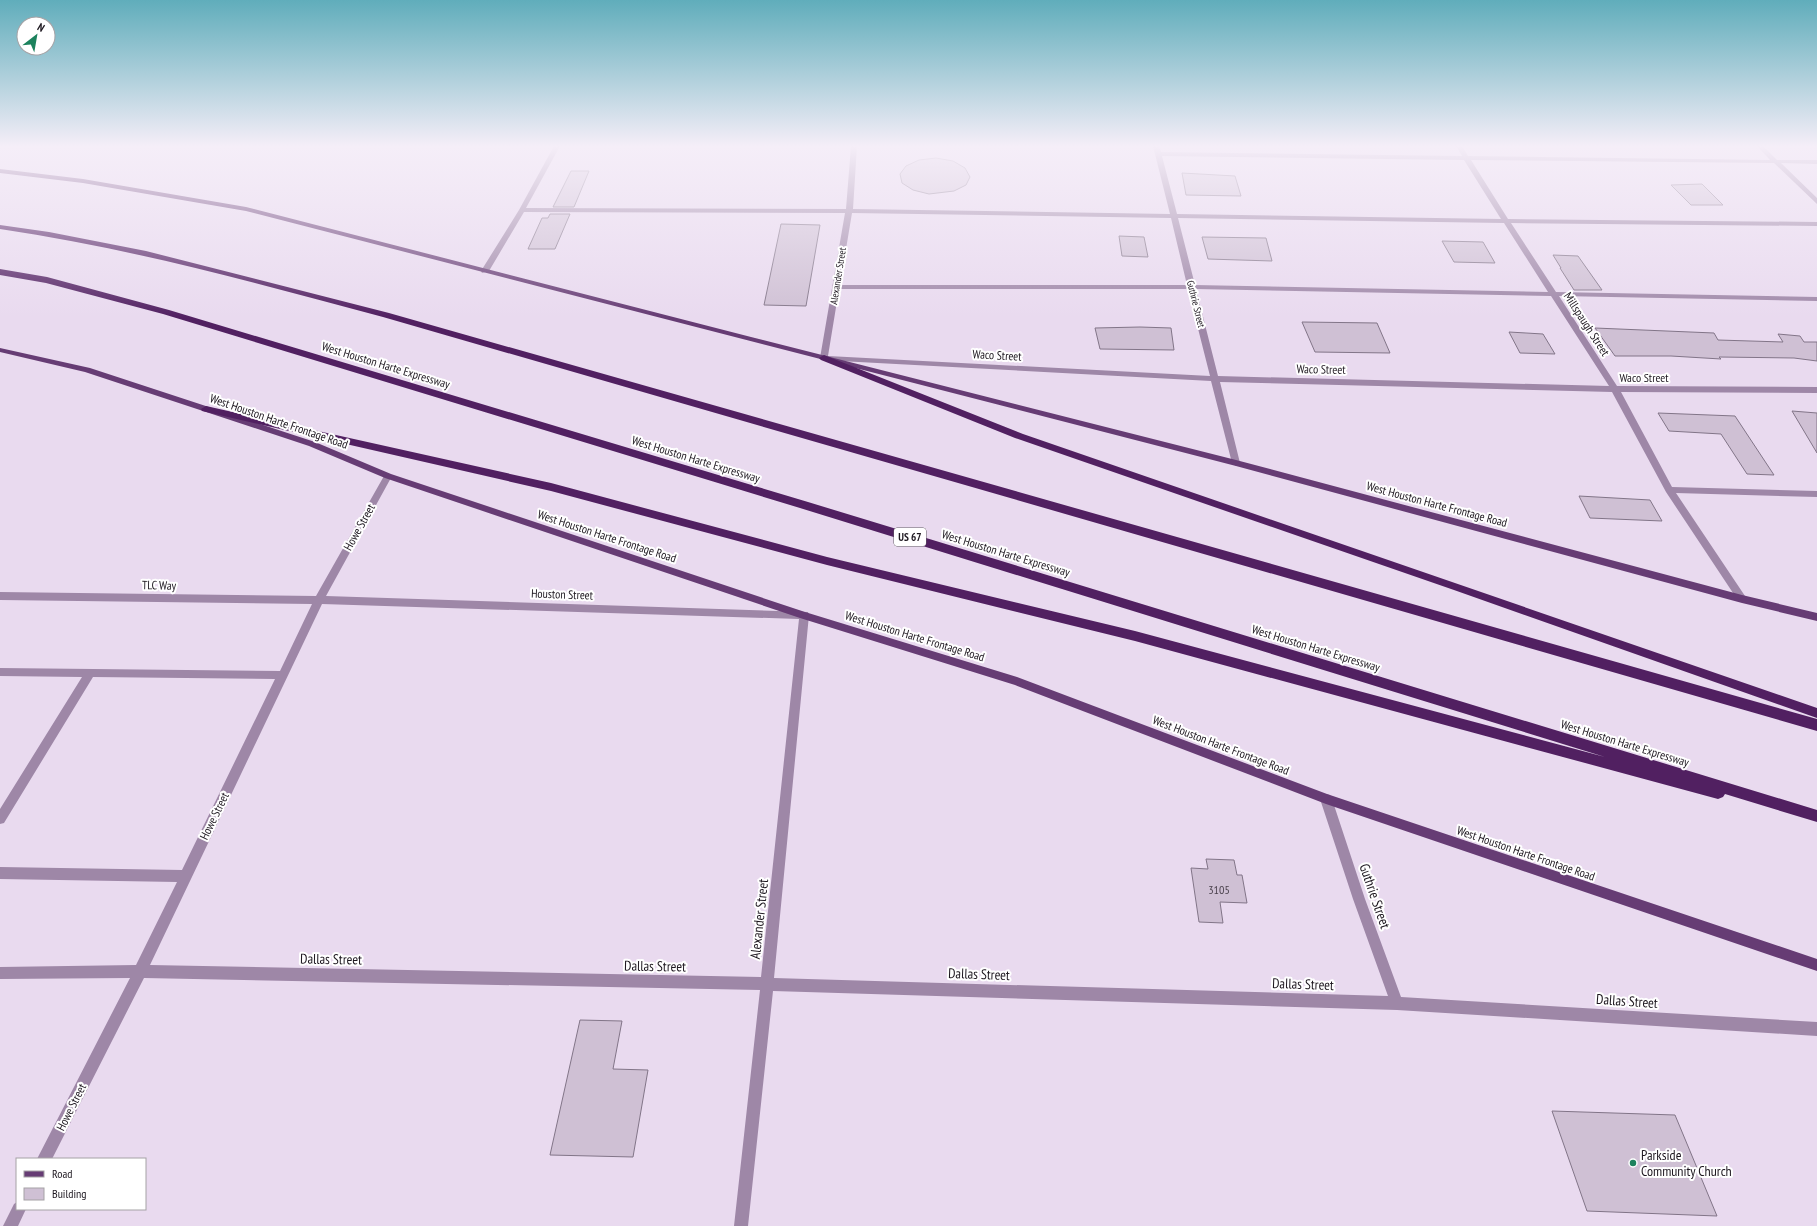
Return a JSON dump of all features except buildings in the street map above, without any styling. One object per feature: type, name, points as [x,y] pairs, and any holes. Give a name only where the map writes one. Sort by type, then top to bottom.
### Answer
[{"type":"highway","points":[[0,227],[28,230],[117,247],[220,271],[386,315],[1817,725]]},
{"type":"highway","name":"West Houston Harte Expressway","points":[[0,272],[47,280],[174,314],[812,507],[1817,816]]},
{"type":"highway","points":[[824,358],[1019,436],[1458,587],[1817,713]]},
{"type":"highway","points":[[206,409],[551,486],[827,560],[1135,636],[1817,820]]},
{"type":"main road","name":"West Houston Harte Frontage Road","points":[[212,203],[246,209],[485,272],[1236,462],[1399,508],[1510,536],[1742,599],[1817,617]]},
{"type":"main road","name":"West Houston Harte Frontage Road","points":[[0,350],[87,370],[312,444],[388,476],[804,615],[1017,681],[1326,799],[1817,965]]},
{"type":"street","points":[[485,272],[526,203]]},
{"type":"street","name":"Alexander Street","points":[[824,358],[850,203]]},
{"type":"street","name":"Guthrie Street","points":[[1171,203],[1236,462]]},
{"type":"street","name":"Millspaugh Street","points":[[1495,203],[1615,388],[1669,490],[1742,599]]},
{"type":"street","points":[[522,210],[849,211],[1817,224]]},
{"type":"street","points":[[836,287],[1192,287],[1817,299]]},
{"type":"street","name":"Waco Street","points":[[824,358],[1216,379],[1615,388],[1817,390]]},
{"type":"street","name":"Howe Street","points":[[45,1158],[140,971],[319,600],[388,476]]},
{"type":"street","points":[[1669,490],[1817,494]]},
{"type":"street","name":"TLC Way","points":[[0,596],[319,600]]},
{"type":"street","name":"Houston Street","points":[[319,600],[804,615]]},
{"type":"street","name":"Alexander Street","points":[[741,1226],[804,615]]},
{"type":"street","points":[[0,672],[282,675]]},
{"type":"street","points":[[0,819],[90,673]]},
{"type":"street","name":"Guthrie Street","points":[[1326,799],[1359,899],[1397,1003]]},
{"type":"street","points":[[0,873],[185,876]]},
{"type":"street","name":"Dallas Street","points":[[0,973],[140,971],[767,984],[1397,1003],[1817,1029]]},
{"type":"street","points":[[10,1226],[18,1210]]},
{"type":"place","name":"Parkside Community Church","points":[[1633,1163]]}]
